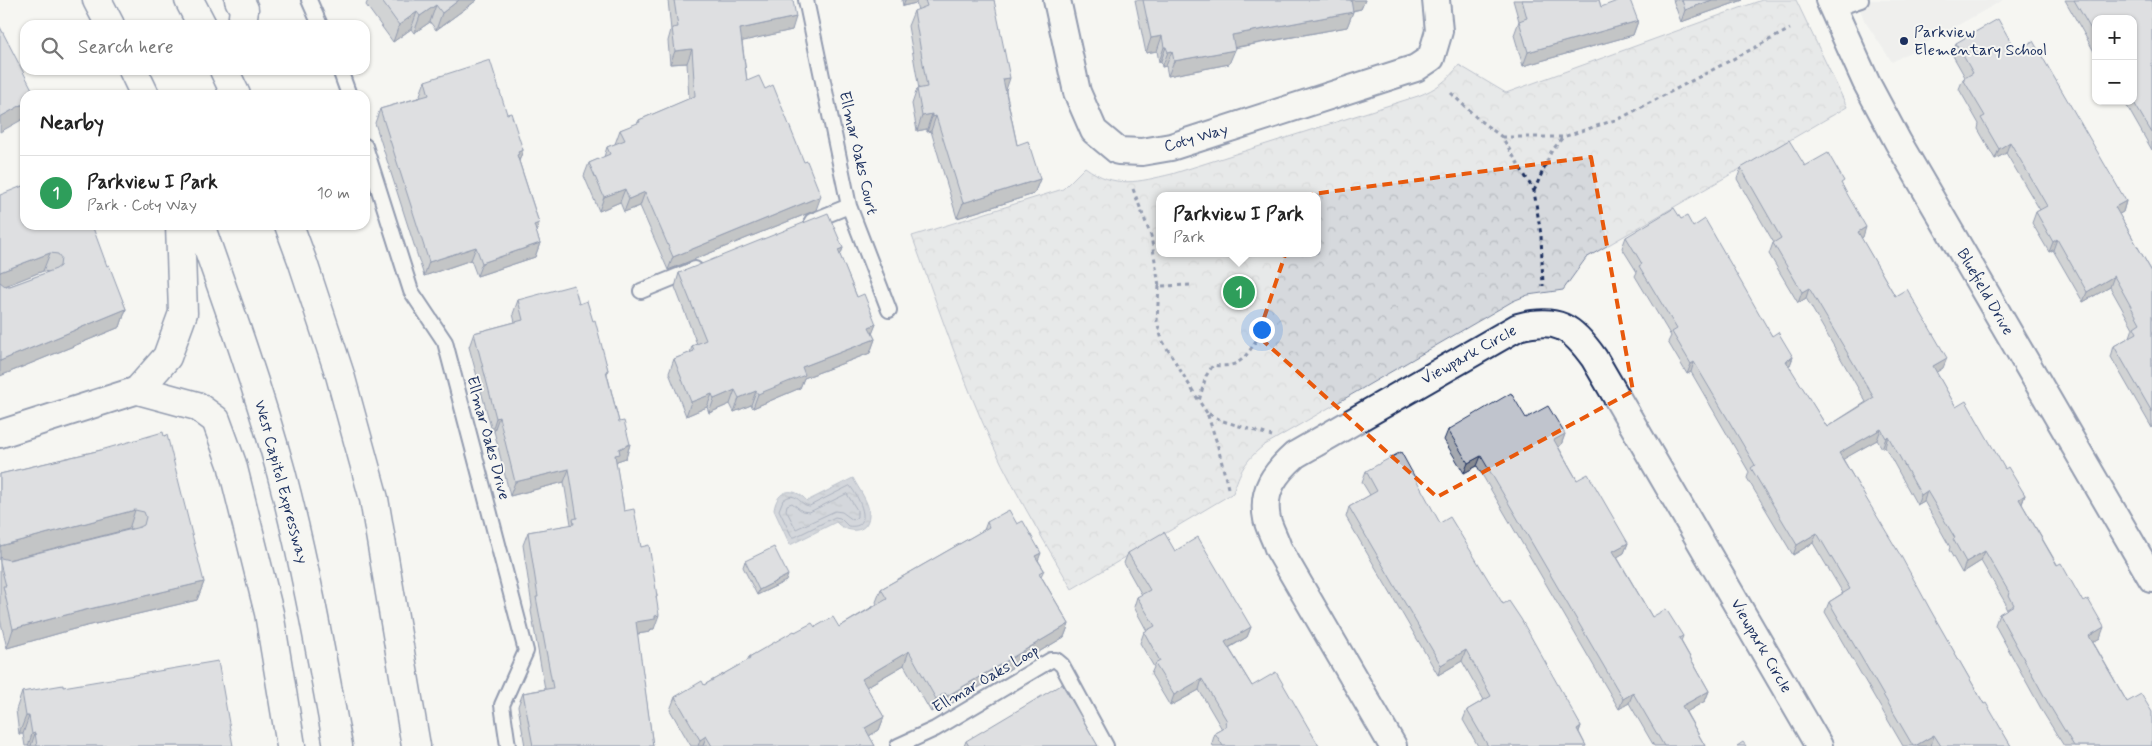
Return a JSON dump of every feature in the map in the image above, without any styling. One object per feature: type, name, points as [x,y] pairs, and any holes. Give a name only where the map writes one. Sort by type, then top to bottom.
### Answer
[{"type":"highway","points":[[97,0],[107,20]]},
{"type":"highway","points":[[189,0],[199,20]]},
{"type":"highway","points":[[239,0],[244,9],[243,20]]},
{"type":"highway","points":[[135,75],[143,90]]},
{"type":"highway","points":[[228,75],[236,86]]},
{"type":"highway","points":[[180,230],[183,313],[167,357],[138,390],[197,406],[216,420],[232,464],[268,612],[290,746]]},
{"type":"highway","name":"West Capitol Expressway","points":[[202,230],[246,352],[281,473],[310,596],[338,746]]},
{"type":"highway","points":[[290,230],[303,262],[340,375],[374,500],[416,746]]},
{"type":"street","name":"Coty Way","points":[[1057,0],[1077,92],[1094,131],[1118,151],[1142,152],[1171,147],[1392,78],[1416,68],[1430,58],[1439,31],[1436,0]]},
{"type":"street","name":"Bluefield Drive","points":[[1830,5],[1866,82],[1898,142],[2152,579]]},
{"type":"street","name":"Viewpark Circle","points":[[1393,746],[1278,548],[1266,518],[1267,491],[1276,471],[1295,454],[1518,327],[1547,322],[1561,326],[1580,338],[1594,358],[1819,746]]},
{"type":"street","points":[[0,434],[138,390]]},
{"type":"lane","points":[[309,0],[318,20]]},
{"type":"lane","name":"Ellmar Oaks Court","points":[[806,0],[848,206],[889,310]]},
{"type":"lane","points":[[1830,5],[1861,0]]},
{"type":"lane","points":[[342,75],[347,90]]},
{"type":"lane","name":"Ellmar Oaks Drive","points":[[370,162],[411,291],[445,342],[526,651],[502,705],[508,746]]},
{"type":"lane","points":[[803,224],[848,206]]},
{"type":"lane","points":[[641,291],[704,265]]},
{"type":"lane","name":"Ellmar Oaks Loop","points":[[898,746],[935,729],[1051,660],[1056,660],[1062,665],[1106,746]]},
{"type":"path","points":[[1502,137],[1563,137],[1621,118],[1790,29]]},
{"type":"path","points":[[1451,93],[1479,120],[1502,137],[1534,191],[1541,236],[1543,286]]},
{"type":"path","points":[[1534,191],[1551,152],[1563,137]]},
{"type":"path","points":[[1133,189],[1151,236],[1159,286],[1157,321],[1162,340],[1207,413],[1217,443],[1228,488]]},
{"type":"path","points":[[1159,286],[1191,285]]},
{"type":"path","points":[[1199,401],[1206,376],[1213,365],[1224,367],[1245,359],[1257,339]]},
{"type":"path","points":[[1207,413],[1223,421],[1272,436]]},
{"type":"highlighted area","points":[[1591,157],[1633,391],[1437,497],[1258,336],[1305,195]]},
{"type":"shaded area","name":"Parkview Elementary School","points":[[1857,0],[2003,0],[1892,62],[1864,20]]},
{"type":"green space","points":[[1762,0],[1796,0],[1847,107],[1586,258],[1563,290],[1528,295],[1513,301],[1263,446],[1244,467],[1233,493],[1072,589],[1024,507],[982,421],[963,376],[912,236],[1063,189],[1085,167],[1106,178],[1127,182],[1172,174],[1418,96],[1441,84],[1459,65],[1506,93]]},
{"type":"water","points":[[853,478],[869,510],[868,521],[865,526],[861,529],[851,530],[840,526],[836,522],[790,545],[774,510],[782,494],[787,492],[797,493],[807,501]]},
{"type":"building","points":[[381,0],[459,0],[442,13],[436,5],[420,16],[417,12],[399,25]]},
{"type":"building","points":[[674,0],[793,0],[796,17],[740,29],[747,81],[759,76],[765,89],[773,85],[804,162],[807,161],[821,196],[673,257],[645,192],[629,199],[625,189],[604,197],[589,163],[610,154],[607,147],[625,140],[620,130],[695,96],[692,49],[675,51],[672,28],[678,27]]},
{"type":"building","points":[[925,0],[994,0],[1010,78],[1003,79],[1017,145],[1028,141],[1040,179],[963,203],[936,116],[932,117],[932,114],[922,116],[917,89],[927,87],[914,11],[927,6]]},
{"type":"building","points":[[1143,0],[1351,0],[1353,12],[1232,35],[1235,50],[1174,61],[1172,51],[1168,52],[1166,47],[1164,47],[1162,36],[1151,38]]},
{"type":"building","points":[[1522,0],[1599,0],[1601,7],[1620,0],[1630,0],[1638,21],[1528,52],[1519,21],[1527,18]]},
{"type":"building","points":[[1682,0],[1712,0],[1685,10]]},
{"type":"building","points":[[2074,0],[2152,0],[2152,133],[2135,105],[2137,105],[2137,15],[2092,15],[2092,31]]},
{"type":"building","points":[[1998,19],[2016,51],[2033,41],[2126,201],[2115,207],[2152,272],[2152,412],[2114,346],[2137,333],[2134,327],[2140,323],[2114,276],[2087,292],[2057,239],[2053,242],[2036,212],[2047,206],[2010,142],[1999,149],[1981,118],[1985,116],[1963,79],[1973,73],[1956,43]]},
{"type":"building","points":[[0,27],[20,66],[20,75],[25,75],[32,90],[20,90],[20,106],[0,117]]},
{"type":"building","points":[[490,60],[507,114],[511,113],[523,150],[518,152],[519,154],[517,155],[539,223],[534,225],[540,243],[482,263],[476,247],[429,262],[380,109],[429,95],[425,81]]},
{"type":"building","points":[[1789,140],[1805,166],[1828,153],[1844,181],[1841,183],[1866,227],[1858,232],[1895,296],[1907,289],[1947,358],[1933,366],[1956,407],[1966,401],[2005,469],[2008,467],[2025,495],[2019,499],[2057,565],[2061,563],[2083,602],[2088,599],[2104,627],[2089,636],[2127,702],[2141,694],[2152,712],[2152,746],[2074,746],[1999,614],[2014,605],[2010,594],[1985,551],[1966,562],[1953,539],[1955,538],[1927,491],[1921,495],[1888,436],[1886,438],[1881,429],[1839,453],[1902,558],[1984,704],[1986,703],[2011,746],[1941,746],[1934,735],[1913,746],[1829,602],[1850,589],[1817,533],[1797,545],[1751,468],[1755,465],[1694,362],[1691,364],[1672,332],[1677,329],[1639,266],[1642,264],[1626,237],[1674,208],[1681,219],[1687,216],[1693,227],[1705,219],[1772,336],[1778,332],[1793,357],[1786,361],[1827,427],[1874,398],[1809,288],[1802,292],[1773,243],[1781,238],[1741,168]]},
{"type":"building","points":[[20,187],[20,230],[94,230],[126,309],[0,361],[0,282],[5,286],[10,286],[56,269],[60,266],[61,258],[58,254],[50,253],[0,272],[0,195]]},
{"type":"building","points":[[828,213],[843,248],[838,250],[857,297],[864,294],[876,324],[869,327],[875,339],[802,367],[805,375],[758,394],[756,391],[739,398],[735,390],[714,399],[712,394],[691,402],[674,359],[694,351],[692,346],[706,340],[679,273]]},
{"type":"building","points":[[574,285],[579,304],[587,301],[593,321],[595,320],[619,422],[624,421],[630,444],[619,449],[620,454],[615,455],[624,511],[634,509],[641,547],[649,545],[659,615],[655,616],[655,619],[636,622],[653,746],[533,746],[523,693],[553,688],[536,597],[538,597],[528,532],[574,524],[573,519],[577,518],[569,469],[515,482],[499,417],[496,418],[474,333],[523,320],[518,300]]},
{"type":"building","points":[[1511,393],[1526,418],[1548,406],[1565,434],[1554,440],[1577,480],[1588,474],[1628,543],[1613,551],[1652,617],[1666,609],[1683,636],[1679,638],[1709,691],[1682,706],[1705,746],[1664,746],[1633,693],[1623,699],[1481,456],[1468,463],[1448,430]]},
{"type":"building","points":[[163,432],[164,436],[167,435],[204,582],[13,629],[3,586],[6,586],[0,557],[9,560],[140,527],[144,525],[146,517],[144,512],[135,510],[0,546],[0,474],[101,450]]},
{"type":"building","points":[[1401,452],[1440,523],[1450,517],[1503,604],[1509,601],[1521,619],[1581,726],[1577,729],[1586,746],[1488,746],[1467,710],[1491,696],[1466,650],[1441,665],[1349,507],[1377,491],[1366,471]]},
{"type":"building","points":[[1009,510],[1017,524],[1023,521],[1041,553],[1035,556],[1044,570],[1039,573],[1069,624],[947,696],[945,693],[936,699],[909,651],[862,679],[884,717],[865,728],[875,746],[712,746],[706,736],[700,740],[675,697],[702,681],[704,685],[794,631],[812,623],[815,627],[833,617],[839,627],[887,599],[881,589],[989,527],[987,522]]},
{"type":"building","points":[[1164,532],[1175,551],[1198,537],[1251,627],[1225,642],[1252,686],[1276,672],[1319,746],[1223,746],[1215,733],[1227,726],[1225,722],[1227,721],[1202,679],[1174,695],[1155,664],[1160,661],[1144,632],[1155,626],[1137,597],[1150,590],[1128,553]]},
{"type":"building","points":[[774,547],[788,575],[759,590],[745,561]]},
{"type":"building","points":[[218,661],[233,746],[37,746],[35,733],[32,734],[29,716],[26,716],[22,692]]},
{"type":"building","points":[[1062,684],[1098,746],[969,746],[966,741]]},
{"type":"building","points":[[1743,742],[1746,746],[1737,746]]},
{"type":"place","name":"Parkview Elementary School","points":[[1904,41]]},
{"type":"place","name":"Parkview I Park","points":[[1239,292]]}]
